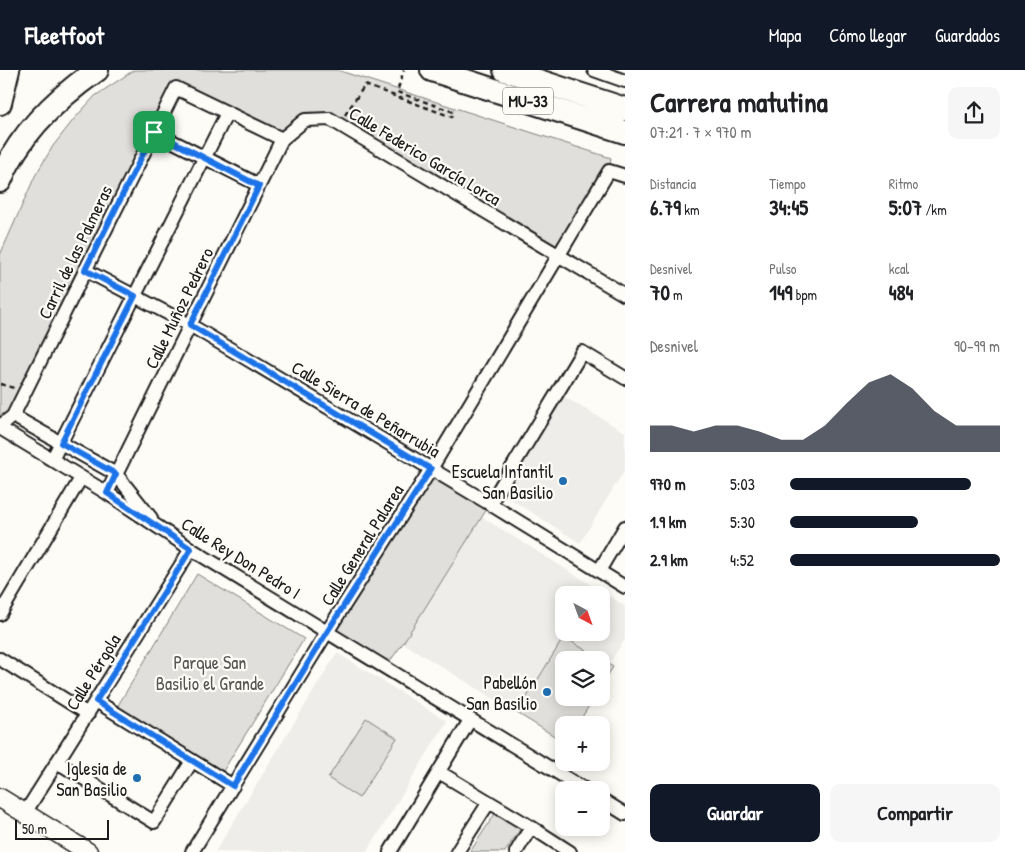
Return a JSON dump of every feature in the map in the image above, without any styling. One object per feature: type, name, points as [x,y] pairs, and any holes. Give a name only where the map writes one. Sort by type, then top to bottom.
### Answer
[{"type":"highway","points":[[0,104],[8,70]]},
{"type":"highway","points":[[0,181],[11,157],[39,121],[81,81],[97,70]]},
{"type":"highway","name":"MU-33","points":[[432,70],[625,132]]},
{"type":"highway","name":"MU-33","points":[[505,70],[625,109]]},
{"type":"highway","points":[[546,70],[625,101]]},
{"type":"main road","points":[[0,798],[88,852]]},
{"type":"street","points":[[594,70],[625,80]]},
{"type":"street","name":"Carril de las Palmeras","points":[[0,427],[13,416],[176,88],[227,113]]},
{"type":"street","points":[[52,460],[227,113],[282,139]]},
{"type":"street","name":"Calle Federico García Lorca","points":[[282,139],[306,120],[330,119],[625,295]]},
{"type":"street","points":[[154,132],[259,186]]},
{"type":"street","name":"Calle Muñoz Pedrero","points":[[107,493],[282,139]]},
{"type":"street","name":"Calle General Palarea","points":[[192,852],[327,632],[431,469],[609,171],[625,176]]},
{"type":"street","name":"Calle Sierra de Peñarrubia","points":[[85,270],[190,325],[625,587]]},
{"type":"street","points":[[490,504],[582,352],[625,378]]},
{"type":"street","name":"Calle Rey Don Pedro I","points":[[13,416],[116,474],[159,528]]},
{"type":"street","name":"Calle Rey Don Pedro I","points":[[0,427],[107,493],[191,549],[571,781]]},
{"type":"street","points":[[0,614],[82,478]]},
{"type":"street","points":[[599,571],[625,528]]},
{"type":"street","name":"Calle Pérgola","points":[[25,813],[191,549]]},
{"type":"street","points":[[0,659],[88,714]]},
{"type":"street","points":[[96,701],[233,786]]},
{"type":"street","points":[[390,852],[470,720]]},
{"type":"street","points":[[57,762],[154,822],[192,761]]},
{"type":"street","points":[[440,772],[570,852]]},
{"type":"street","points":[[458,852],[490,802]]},
{"type":"street","points":[[610,803],[623,808]]},
{"type":"street","points":[[516,852],[531,827]]},
{"type":"path","points":[[339,124],[365,85],[452,117],[454,112],[397,92],[404,70]]},
{"type":"shaded area","name":"Escuela Infantil San Basilio","points":[[561,395],[625,432],[625,469],[580,543],[501,493]]},
{"type":"shaded area","points":[[482,517],[593,586],[555,586],[555,641],[562,641],[517,713],[403,643]]},
{"type":"shaded area","points":[[610,597],[625,606],[625,639],[610,662],[610,651],[587,651],[571,641],[610,641]]},
{"type":"shaded area","points":[[337,653],[447,721],[367,852],[215,852]]},
{"type":"green space","points":[[134,70],[337,70],[611,158],[609,171],[559,256],[330,119],[305,120],[282,139],[176,88],[13,416],[0,426],[0,255],[35,176],[53,146],[95,96]]},
{"type":"green space","points":[[431,469],[490,504],[403,643],[385,668],[327,632]]},
{"type":"green space","name":"Parque San Basilio el Grande","points":[[197,574],[304,639],[223,771],[117,707]]},
{"type":"green space","points":[[562,641],[571,641],[587,651],[555,651]]},
{"type":"green space","points":[[555,652],[555,706],[589,706],[583,716],[555,716],[555,736],[517,713]]},
{"type":"green space","points":[[366,718],[397,738],[359,798],[328,778]]},
{"type":"green space","points":[[496,812],[521,828],[505,852],[470,852]]},
{"type":"place","name":"Escuela Infantil San Basilio","points":[[563,481]]},
{"type":"place","name":"Pabellón San Basilio","points":[[547,692]]},
{"type":"place","name":"Iglesia de San Basilio","points":[[137,778]]},
{"type":"route","points":[[154,132],[259,186],[190,325],[431,469],[327,632],[233,786],[96,701],[191,549],[107,493],[116,474],[61,443],[135,296],[85,270],[154,132]]}]
